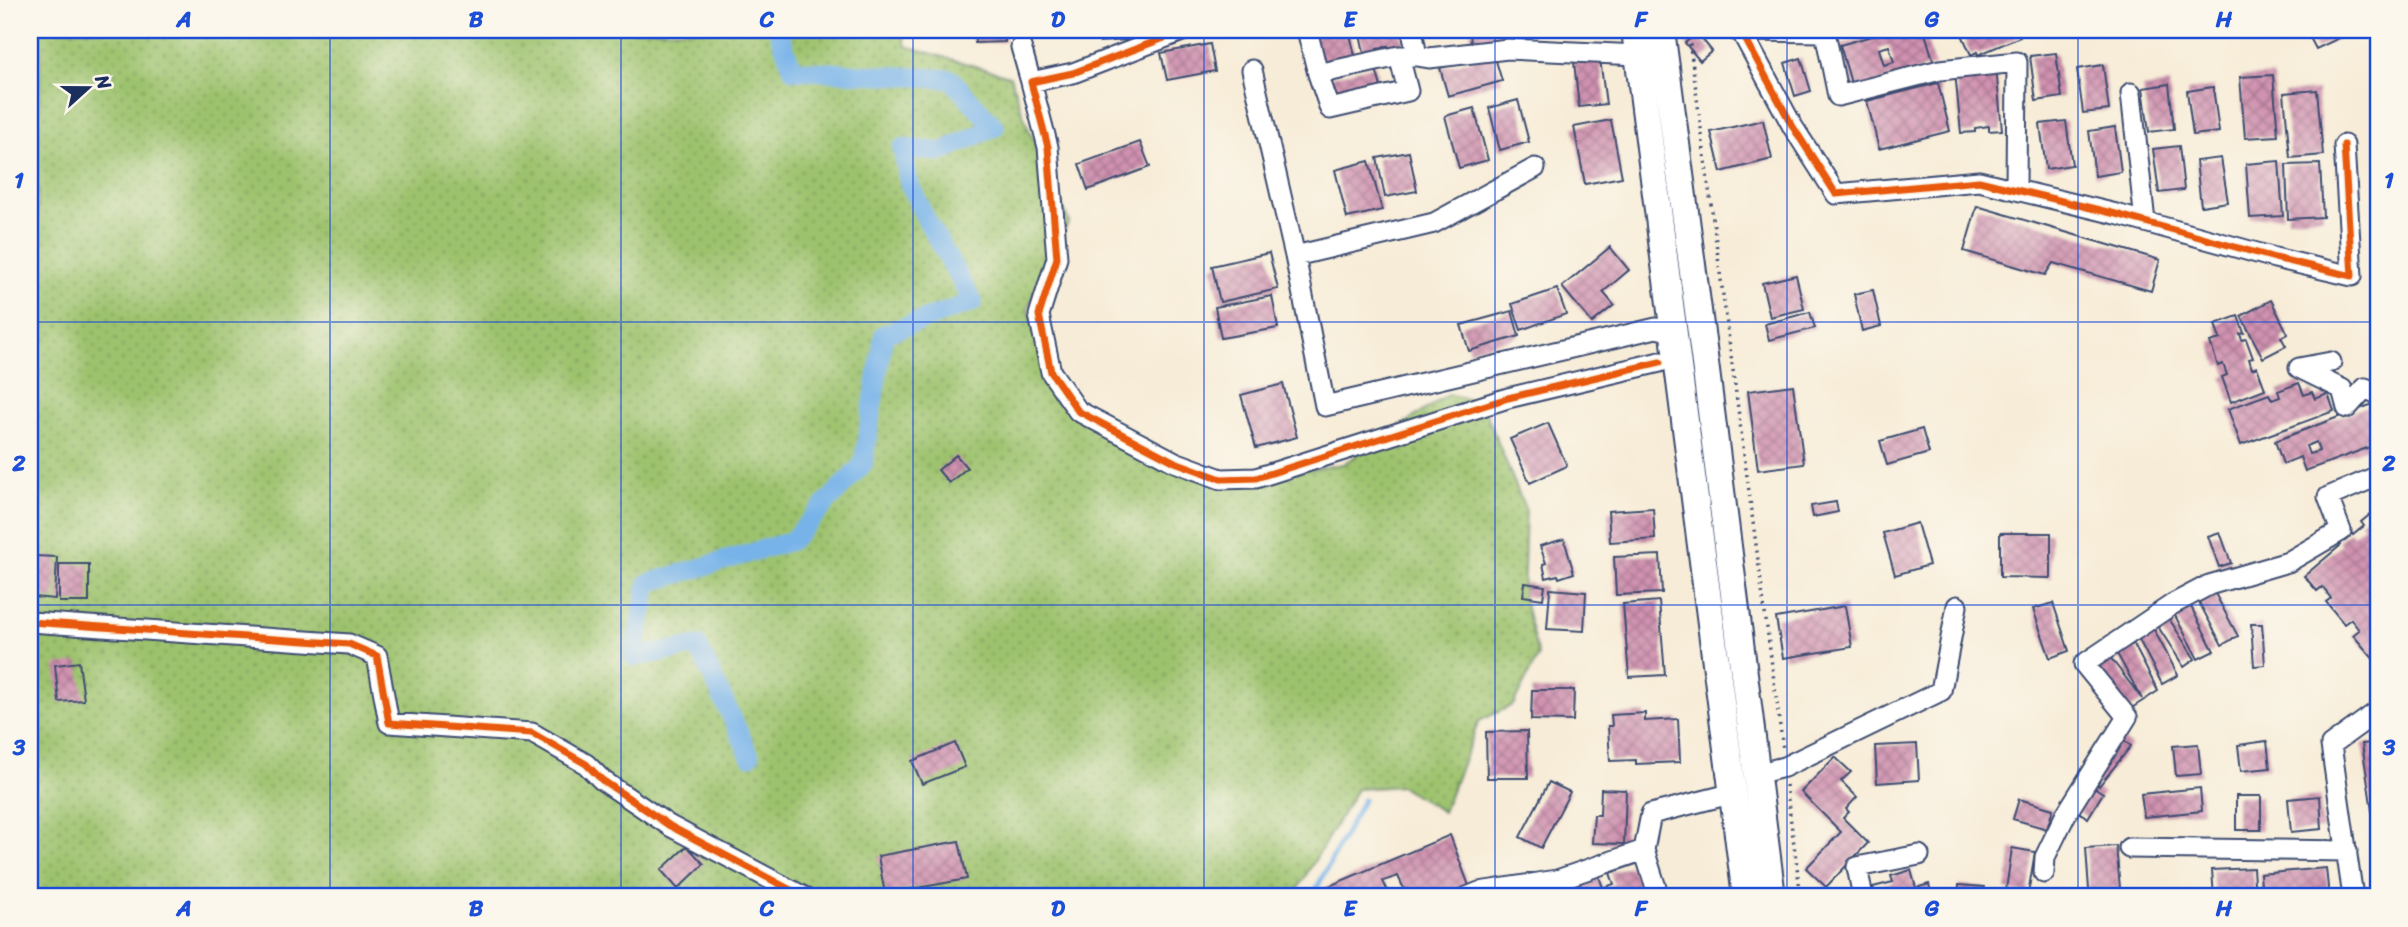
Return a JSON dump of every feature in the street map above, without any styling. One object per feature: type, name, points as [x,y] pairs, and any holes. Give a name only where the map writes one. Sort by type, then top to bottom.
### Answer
[{"type":"main road","points":[[1661,30],[1706,371],[1741,781],[1746,897]]},
{"type":"main road","points":[[1636,43],[1673,332],[1669,369],[1741,781],[1772,897]]},
{"type":"main road","points":[[1669,369],[1706,371]]},
{"type":"street","points":[[1031,82],[1073,73],[1185,30]]},
{"type":"street","points":[[1307,30],[1330,109],[1408,91],[1408,56],[1412,30]]},
{"type":"street","points":[[1738,30],[1828,31],[1838,96],[1940,70],[2017,62],[2016,190]]},
{"type":"street","points":[[1738,30],[1793,127],[1836,194],[1979,181],[2352,276],[2344,145]]},
{"type":"street","points":[[1318,74],[1408,56],[1429,58],[1508,49],[1636,43]]},
{"type":"street","points":[[1021,47],[1048,147],[1057,258],[1039,315],[1051,372],[1079,411],[1175,462],[1221,479],[1256,478],[1508,398],[1669,369]]},
{"type":"street","points":[[1252,70],[1295,256],[1325,406],[1656,328],[1673,332]]},
{"type":"street","points":[[2131,93],[2145,222]]},
{"type":"street","points":[[1295,256],[1434,223],[1535,167]]},
{"type":"street","points":[[2331,362],[2299,368],[2342,389],[2347,408],[2365,388],[2378,394]]},
{"type":"street","points":[[2044,873],[2045,857],[2066,814],[2127,717],[2084,664],[2173,604],[2209,585],[2288,562],[2341,531],[2328,497],[2378,477]]},
{"type":"street","points":[[1659,897],[1644,850],[1651,814],[1784,767],[1941,691],[1957,606]]},
{"type":"street","points":[[30,622],[349,644],[377,656],[389,723],[532,733],[586,764],[602,780],[670,825],[804,897]]},
{"type":"street","points":[[2353,897],[2331,745],[2378,710]]},
{"type":"street","points":[[2129,848],[2347,851]]},
{"type":"street","points":[[1467,897],[1479,892],[1560,889],[1644,850]]},
{"type":"street","points":[[1863,897],[1857,867],[1919,856]]},
{"type":"path","points":[[1688,30],[1801,897]]},
{"type":"green space","points":[[41,30],[902,30],[906,46],[1010,76],[1028,128],[1069,221],[1028,307],[1052,400],[1219,484],[1343,464],[1449,394],[1482,403],[1526,511],[1523,596],[1538,656],[1513,705],[1479,721],[1443,812],[1401,786],[1357,789],[1293,897],[30,897],[30,573]]},
{"type":"building","points":[[974,30],[1005,30],[1005,42],[975,43]]},
{"type":"building","points":[[1097,30],[1125,30],[1126,40],[1099,42]]},
{"type":"building","points":[[1311,30],[1349,30],[1356,60],[1343,62],[1342,58],[1330,61],[1331,65],[1320,68]]},
{"type":"building","points":[[1359,30],[1401,30],[1405,48],[1390,51],[1388,46],[1377,49],[1379,54],[1365,57]]},
{"type":"building","points":[[1470,30],[1525,30],[1526,43],[1471,47]]},
{"type":"building","points":[[1893,30],[1924,30],[1935,66],[1853,90],[1840,45]],"holes":[[[1889,46],[1894,62],[1884,65],[1879,49]]]},
{"type":"building","points":[[1960,30],[2027,30],[2018,34],[2020,37],[1978,55],[1977,52],[1971,55]]},
{"type":"building","points":[[2306,30],[2351,30],[2352,32],[2316,49]]},
{"type":"building","points":[[1697,33],[1712,51],[1700,61],[1685,43]]},
{"type":"building","points":[[1210,44],[1215,71],[1167,80],[1161,53]]},
{"type":"building","points":[[2056,53],[2062,97],[2036,101],[2030,56]]},
{"type":"building","points":[[1494,54],[1502,81],[1448,96],[1440,68]]},
{"type":"building","points":[[1801,58],[1811,91],[1795,96],[1785,63]]},
{"type":"building","points":[[1600,59],[1606,104],[1579,107],[1574,62]]},
{"type":"building","points":[[1375,65],[1382,91],[1334,104],[1327,78]]},
{"type":"building","points":[[2103,65],[2109,110],[2083,113],[2077,69]]},
{"type":"building","points":[[1996,68],[2002,130],[1989,131],[1989,126],[1975,128],[1975,132],[1961,133],[1955,72]]},
{"type":"building","points":[[2273,75],[2278,136],[2245,138],[2240,77]]},
{"type":"building","points":[[1938,83],[1950,131],[1879,149],[1867,101]]},
{"type":"building","points":[[2169,84],[2174,129],[2149,132],[2143,88]]},
{"type":"building","points":[[2213,87],[2219,132],[2193,135],[2187,91]]},
{"type":"building","points":[[2317,90],[2323,155],[2290,158],[2284,93]]},
{"type":"building","points":[[1518,100],[1529,142],[1500,150],[1489,108]]},
{"type":"building","points":[[1474,108],[1488,160],[1459,168],[1445,116]]},
{"type":"building","points":[[1611,120],[1622,177],[1585,184],[1574,127]]},
{"type":"building","points":[[1763,120],[1772,159],[1721,172],[1711,132]]},
{"type":"building","points":[[2066,121],[2072,165],[2046,169],[2040,124]]},
{"type":"building","points":[[2115,127],[2121,172],[2095,176],[2089,131]]},
{"type":"building","points":[[1140,142],[1150,167],[1088,190],[1079,164]]},
{"type":"building","points":[[2179,146],[2184,190],[2159,193],[2153,149]]},
{"type":"building","points":[[1409,152],[1417,191],[1385,197],[1377,158]]},
{"type":"building","points":[[2221,158],[2228,202],[2201,206],[2196,161]]},
{"type":"building","points":[[1369,161],[1382,210],[1347,218],[1335,170]]},
{"type":"building","points":[[2279,161],[2283,216],[2250,218],[2246,164]]},
{"type":"building","points":[[2320,164],[2323,217],[2288,219],[2286,165]]},
{"type":"building","points":[[1977,206],[2160,260],[2151,291],[2053,263],[2045,275],[1964,251]]},
{"type":"building","points":[[1610,247],[1629,270],[1603,292],[1614,305],[1592,323],[1562,287]]},
{"type":"building","points":[[1269,253],[1278,289],[1220,302],[1212,266]]},
{"type":"building","points":[[1796,275],[1804,309],[1770,317],[1762,283]]},
{"type":"building","points":[[1557,289],[1566,314],[1521,330],[1512,304]]},
{"type":"building","points":[[1873,290],[1881,326],[1862,331],[1854,294]]},
{"type":"building","points":[[1272,296],[1278,328],[1221,338],[1215,307]]},
{"type":"building","points":[[2271,300],[2288,334],[2281,337],[2286,346],[2263,358],[2241,316]]},
{"type":"building","points":[[1512,311],[1519,336],[1469,351],[1461,325]]},
{"type":"building","points":[[1810,312],[1815,328],[1769,340],[1765,324]]},
{"type":"building","points":[[2238,316],[2244,333],[2240,334],[2242,340],[2246,339],[2253,358],[2249,359],[2252,369],[2257,367],[2265,389],[2231,402],[2222,377],[2227,375],[2223,364],[2218,366],[2210,342],[2220,339],[2215,324]]},
{"type":"building","points":[[2299,383],[2304,395],[2312,392],[2315,399],[2328,394],[2334,411],[2241,445],[2228,409],[2269,394],[2272,400],[2280,397],[2278,391]]},
{"type":"building","points":[[1283,384],[1297,437],[1256,448],[1241,395]]},
{"type":"building","points":[[1793,385],[1804,464],[1758,470],[1748,391]]},
{"type":"building","points":[[2378,402],[2378,444],[2305,471],[2300,457],[2283,464],[2275,441]],"holes":[[[2316,442],[2319,451],[2309,454],[2306,446]]]},
{"type":"building","points":[[1548,423],[1567,466],[1530,483],[1510,439]]},
{"type":"building","points":[[1922,429],[1929,453],[1887,465],[1880,441]]},
{"type":"building","points":[[956,455],[967,468],[949,483],[938,470]]},
{"type":"building","points":[[1836,502],[1838,512],[1813,517],[1811,506]]},
{"type":"building","points":[[1653,508],[1655,539],[1610,542],[1608,511]]},
{"type":"building","points":[[2378,508],[2378,569],[2371,575],[2378,584],[2378,659],[2375,661],[2353,635],[2359,630],[2351,619],[2344,624],[2326,602],[2331,598],[2322,587],[2317,591],[2304,576],[2341,545],[2338,541],[2350,531],[2353,535],[2364,526],[2361,522]]},
{"type":"building","points":[[1917,523],[1929,565],[1895,575],[1883,533]]},
{"type":"building","points":[[2220,532],[2231,563],[2219,567],[2208,536]]},
{"type":"building","points":[[2000,533],[2051,533],[2051,578],[2000,577]]},
{"type":"building","points":[[1564,539],[1574,573],[1559,578],[1558,575],[1546,578],[1543,564],[1546,563],[1540,546]]},
{"type":"building","points":[[1660,555],[1662,593],[1616,595],[1614,557]]},
{"type":"building","points":[[35,556],[57,557],[55,599],[33,597]]},
{"type":"building","points":[[59,564],[89,564],[89,602],[59,602]]},
{"type":"building","points":[[1525,583],[1545,586],[1543,599],[1523,596]]},
{"type":"building","points":[[2211,586],[2238,636],[2222,645],[2195,595]]},
{"type":"building","points":[[1550,589],[1586,592],[1584,631],[1547,629]]},
{"type":"building","points":[[1659,601],[1665,675],[1629,677],[1623,604]]},
{"type":"building","points":[[2188,601],[2214,651],[2198,659],[2172,610]]},
{"type":"building","points":[[2053,603],[2069,651],[2050,658],[2033,609]]},
{"type":"building","points":[[1845,606],[1852,647],[1783,658],[1776,618]]},
{"type":"building","points":[[2166,614],[2195,659],[2184,667],[2155,622]]},
{"type":"building","points":[[2251,624],[2262,624],[2265,665],[2254,666]]},
{"type":"building","points":[[2152,626],[2178,675],[2162,684],[2136,634]]},
{"type":"building","points":[[2132,641],[2158,691],[2127,711],[2091,664],[2106,652],[2142,699],[2115,650]]},
{"type":"building","points":[[79,662],[84,700],[59,702],[55,665]]},
{"type":"building","points":[[1532,690],[1574,690],[1573,721],[1531,720]]},
{"type":"building","points":[[1645,713],[1645,721],[1678,719],[1680,762],[1636,764],[1636,760],[1610,761],[1608,726],[1612,726],[1611,715]]},
{"type":"building","points":[[1527,731],[1528,778],[1487,778],[1486,732]]},
{"type":"building","points":[[2119,736],[2131,746],[2099,786],[2087,776]]},
{"type":"building","points":[[2267,741],[2270,768],[2241,771],[2238,745]]},
{"type":"building","points":[[955,743],[965,767],[922,784],[912,761]]},
{"type":"building","points":[[2372,743],[2378,784],[2378,824],[2374,824],[2362,744]]},
{"type":"building","points":[[1917,744],[1919,780],[1877,783],[1875,746]]},
{"type":"building","points":[[2198,744],[2201,774],[2176,776],[2173,746]]},
{"type":"building","points":[[1835,757],[1851,772],[1841,781],[1857,797],[1846,809],[1849,812],[1843,818],[1868,843],[1826,887],[1806,868],[1841,832],[1801,792]]},
{"type":"building","points":[[1549,782],[1570,792],[1541,848],[1520,837]]},
{"type":"building","points":[[2086,782],[2103,793],[2088,818],[2071,807]]},
{"type":"building","points":[[2200,788],[2202,811],[2144,817],[2141,794]]},
{"type":"building","points":[[1601,789],[1626,790],[1624,844],[1592,843],[1594,815],[1600,815]]},
{"type":"building","points":[[2236,796],[2261,796],[2261,830],[2236,830]]},
{"type":"building","points":[[2320,796],[2322,829],[2291,832],[2288,799]]},
{"type":"building","points":[[2019,799],[2053,809],[2047,829],[2013,819]]},
{"type":"building","points":[[1450,835],[1469,886],[1442,897],[1325,897],[1322,889]],"holes":[[[1398,876],[1404,889],[1389,895],[1383,881]]]},
{"type":"building","points":[[959,841],[967,879],[885,894],[878,856]]},
{"type":"building","points":[[687,846],[704,864],[678,889],[661,870]]},
{"type":"building","points":[[2116,846],[2120,888],[2089,890],[2086,848]]},
{"type":"building","points":[[2012,848],[2035,852],[2028,894],[2006,890]]},
{"type":"building","points":[[1648,860],[1661,897],[1578,897],[1573,885],[1599,876],[1603,888],[1614,884],[1610,873]]},
{"type":"building","points":[[2253,868],[2255,897],[2214,897],[2212,870]]},
{"type":"building","points":[[2326,868],[2329,897],[2262,897],[2260,874]]},
{"type":"building","points":[[1911,870],[1916,888],[1929,884],[1932,897],[1876,897],[1873,887],[1893,882],[1891,876]]},
{"type":"building","points":[[1959,885],[1984,887],[1983,897],[1958,897]]},
{"type":"building","points":[[2378,885],[2378,897],[2369,897],[2367,893]]},
{"type":"building","points":[[1549,886],[1552,897],[1515,897]]},
{"type":"waterway","points":[[750,756],[698,646],[634,657],[648,583],[791,541],[863,464],[884,334],[973,302],[909,183],[902,148],[941,152],[995,127],[951,79],[793,70],[778,30]]},
{"type":"waterway","points":[[1312,897],[1363,800]]},
{"type":"cycle path","points":[[1185,30],[1073,73],[1031,82],[1048,147],[1057,258],[1039,315],[1051,372],[1078,411],[1175,462],[1221,479],[1256,478],[1508,398],[1660,362]]},
{"type":"cycle path","points":[[1735,30],[1741,31],[1793,127],[1836,194],[1979,181],[2352,276],[2344,145]]},
{"type":"cycle path","points":[[30,622],[349,644],[377,656],[389,723],[532,733],[586,764],[602,780],[670,826],[804,897]]}]
